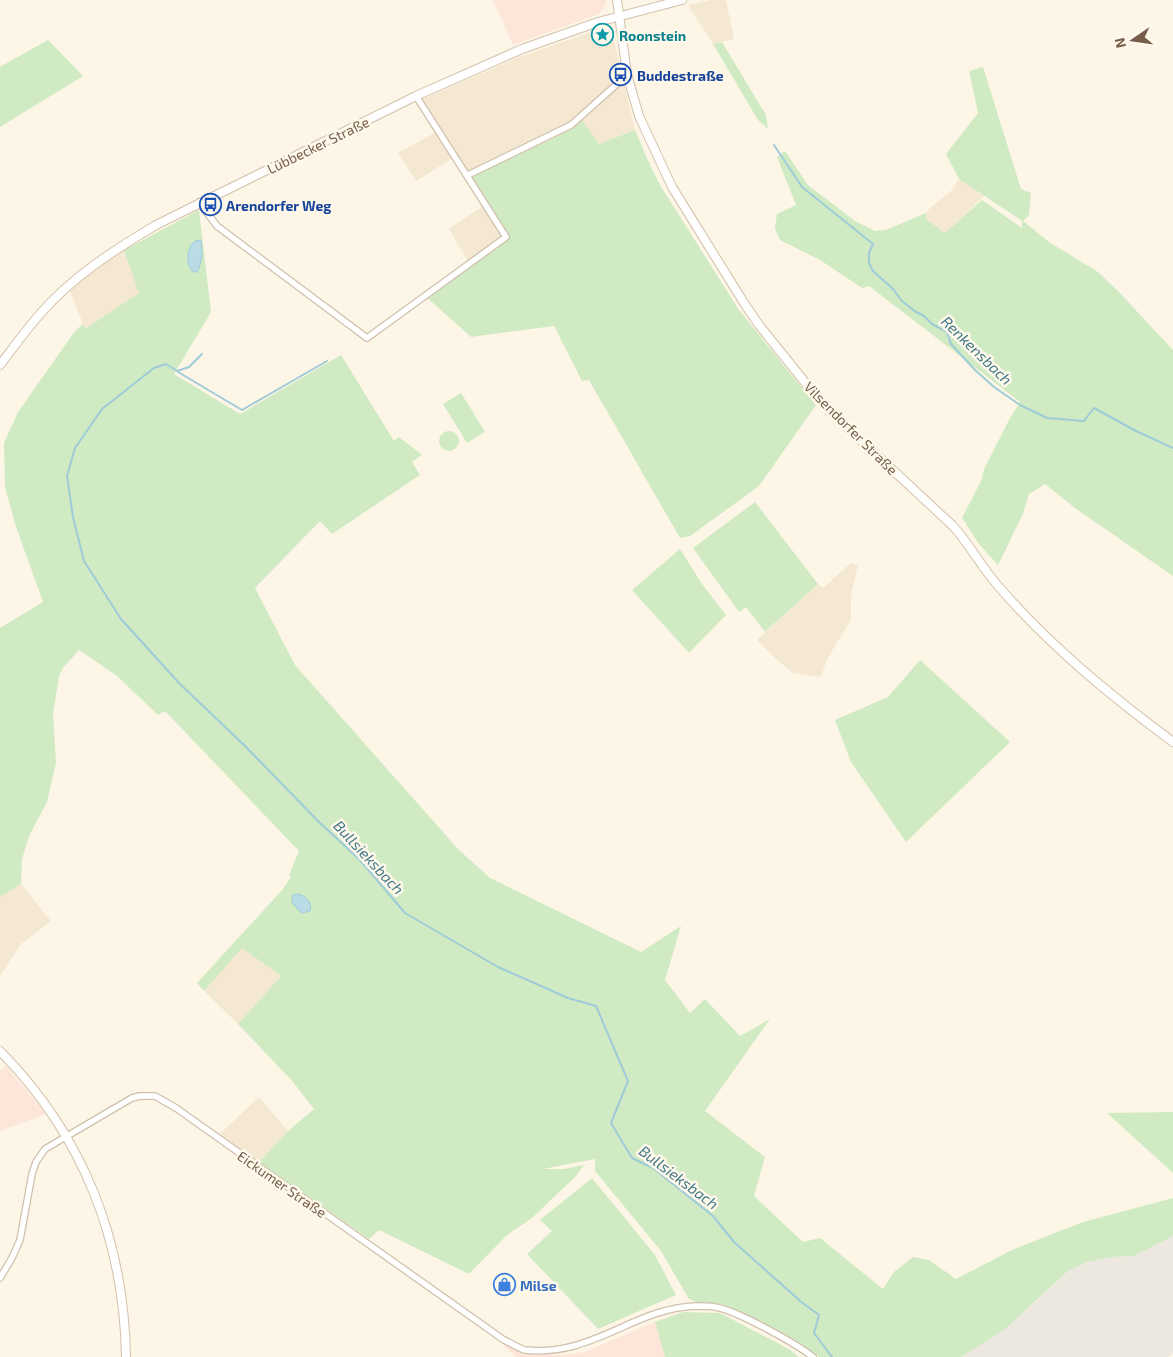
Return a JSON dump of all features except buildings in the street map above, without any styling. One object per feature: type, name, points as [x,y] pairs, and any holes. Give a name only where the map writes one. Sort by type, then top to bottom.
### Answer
[{"type":"main road","name":"Vilsendorfer Straße","points":[[617,0],[628,77],[639,116],[672,187],[744,303],[783,356],[816,396],[839,420],[953,526],[997,585],[1037,627],[1112,696],[1173,742]]},
{"type":"main road","name":"Lübbecker Straße","points":[[0,365],[41,313],[78,278],[115,249],[156,225],[416,96],[522,49],[558,35],[619,16],[682,0]]},
{"type":"main road","points":[[0,1052],[35,1090],[67,1136],[94,1189],[112,1245],[122,1298],[126,1357]]},
{"type":"street","points":[[468,175],[566,128],[617,84],[628,77]]},
{"type":"street","points":[[199,202],[217,226],[366,338],[506,237],[416,96]]},
{"type":"street","name":"Eickumer Straße","points":[[2,1275],[20,1240],[29,1188],[36,1162],[46,1149],[132,1098],[155,1096],[176,1108],[463,1312],[504,1340],[524,1350],[548,1352],[574,1350],[642,1320],[676,1309],[694,1306],[715,1307],[732,1313],[775,1334],[813,1357]]},
{"type":"shaded area","points":[[493,0],[606,0],[606,4],[599,14],[513,45]]},
{"type":"shaded area","points":[[710,0],[726,0],[734,39],[713,44],[688,5]]},
{"type":"shaded area","points":[[597,30],[605,31],[613,36],[635,130],[599,144],[578,116],[567,125],[472,171],[467,170],[423,99],[519,57]]},
{"type":"shaded area","points":[[436,132],[453,158],[416,181],[398,153]]},
{"type":"shaded area","points":[[959,179],[984,196],[945,234],[927,220],[926,213],[952,190]]},
{"type":"shaded area","points":[[484,205],[503,236],[468,262],[449,229]]},
{"type":"shaded area","points":[[124,250],[140,293],[85,329],[70,291],[96,268]]},
{"type":"shaded area","points":[[851,563],[858,565],[851,595],[851,620],[827,659],[821,677],[793,673],[757,640],[818,584],[823,588]]},
{"type":"shaded area","points":[[21,884],[51,921],[21,944],[0,976],[0,897]]},
{"type":"shaded area","points":[[242,947],[281,976],[238,1024],[204,991]]},
{"type":"shaded area","points":[[6,1066],[46,1114],[0,1131],[0,1071]]},
{"type":"shaded area","points":[[259,1097],[288,1131],[259,1162],[220,1134]]},
{"type":"shaded area","points":[[1173,1236],[1173,1353],[1168,1357],[961,1357],[1032,1305],[1068,1271],[1087,1262],[1111,1257],[1134,1256]]},
{"type":"shaded area","points":[[655,1322],[665,1357],[516,1357],[503,1345],[535,1355],[562,1355],[584,1352]]},
{"type":"green space","points":[[48,40],[83,76],[0,127],[0,67]]},
{"type":"green space","points":[[722,42],[766,115],[768,129],[758,120],[713,44]]},
{"type":"green space","points":[[983,67],[1021,189],[1031,193],[1029,215],[1023,221],[1049,242],[1098,272],[1173,350],[1173,576],[1075,508],[1045,484],[1029,494],[1023,514],[998,565],[979,544],[962,518],[982,479],[984,469],[1020,402],[869,286],[862,288],[820,260],[780,240],[775,228],[777,214],[796,205],[777,157],[785,151],[808,185],[855,221],[875,231],[886,230],[926,213],[927,220],[945,233],[982,200],[1022,228],[1022,221],[959,179],[946,154],[978,113],[969,71]]},
{"type":"green space","points":[[582,120],[599,144],[635,130],[660,185],[739,310],[816,405],[759,486],[690,536],[680,538],[589,380],[582,381],[554,326],[471,337],[423,294],[503,236],[467,179],[568,131]]},
{"type":"green space","points":[[199,210],[211,312],[174,374],[240,414],[341,355],[394,441],[399,437],[422,455],[412,462],[420,475],[332,534],[320,521],[255,588],[295,665],[458,849],[490,878],[641,952],[681,926],[665,980],[690,1013],[705,999],[740,1036],[770,1019],[705,1111],[765,1157],[754,1196],[803,1242],[820,1238],[883,1289],[894,1272],[913,1257],[929,1260],[956,1279],[1014,1249],[1083,1222],[1173,1198],[1173,1236],[1134,1256],[1111,1257],[1087,1262],[1068,1271],[1005,1329],[961,1357],[819,1357],[797,1341],[747,1315],[722,1304],[697,1302],[689,1299],[661,1251],[595,1171],[595,1159],[543,1169],[564,1169],[584,1165],[576,1176],[532,1218],[507,1235],[469,1274],[379,1230],[369,1239],[259,1162],[288,1131],[314,1109],[293,1082],[238,1024],[281,976],[242,948],[204,991],[197,983],[283,889],[291,877],[289,875],[299,851],[165,711],[158,715],[117,676],[79,650],[63,668],[59,676],[53,714],[56,763],[47,802],[29,836],[22,859],[21,884],[0,897],[0,628],[43,602],[16,527],[5,487],[4,443],[18,412],[75,331],[83,324],[85,329],[139,293],[124,250]]},
{"type":"green space","points":[[461,393],[485,432],[467,443],[443,404]]},
{"type":"green space","points":[[449,431],[456,434],[459,441],[456,448],[449,451],[442,448],[439,441],[442,434]]},
{"type":"green space","points":[[755,502],[818,584],[765,632],[746,607],[739,612],[693,548]]},
{"type":"green space","points":[[680,549],[702,584],[726,615],[689,653],[632,590]]},
{"type":"green space","points":[[920,660],[1010,742],[906,842],[851,762],[835,720],[888,697]]},
{"type":"green space","points":[[1173,1112],[1173,1173],[1107,1113]]},
{"type":"green space","points":[[592,1178],[655,1255],[676,1295],[598,1329],[527,1254],[552,1231],[540,1220]]},
{"type":"green space","points":[[683,1312],[720,1313],[789,1349],[799,1357],[665,1357],[655,1322]]},
{"type":"water","points":[[198,240],[201,241],[202,245],[201,261],[197,272],[193,272],[190,268],[188,254],[191,246]]},
{"type":"water","points":[[297,894],[308,900],[311,908],[310,911],[302,913],[294,905],[292,898],[293,895]]},
{"type":"waterway","name":"Renkensbach","points":[[774,145],[802,187],[873,244],[869,253],[869,263],[873,271],[893,289],[902,301],[932,324],[947,332],[951,344],[994,387],[1020,405],[1047,418],[1084,421],[1094,408],[1134,430],[1173,448]]},
{"type":"waterway","name":"Bullsieksbach","points":[[202,354],[189,367],[177,371],[166,364],[154,368],[102,409],[75,448],[67,476],[73,517],[84,561],[121,619],[180,684],[360,860],[405,913],[498,967],[568,998],[596,1006],[628,1081],[611,1123],[632,1158],[653,1168],[713,1216],[734,1242],[799,1300]]},
{"type":"waterway","name":"Bullsieksbach","points":[[178,372],[242,410],[327,361]]},
{"type":"waterway","name":"Bullsieksbach","points":[[800,1301],[819,1315],[814,1333],[832,1357]]},
{"type":"place","name":"Roonstein","points":[[603,35]]},
{"type":"place","name":"Buddestraße","points":[[621,75]]},
{"type":"place","name":"Arendorfer Weg","points":[[210,205]]},
{"type":"place","name":"Milse","points":[[504,1285]]}]
